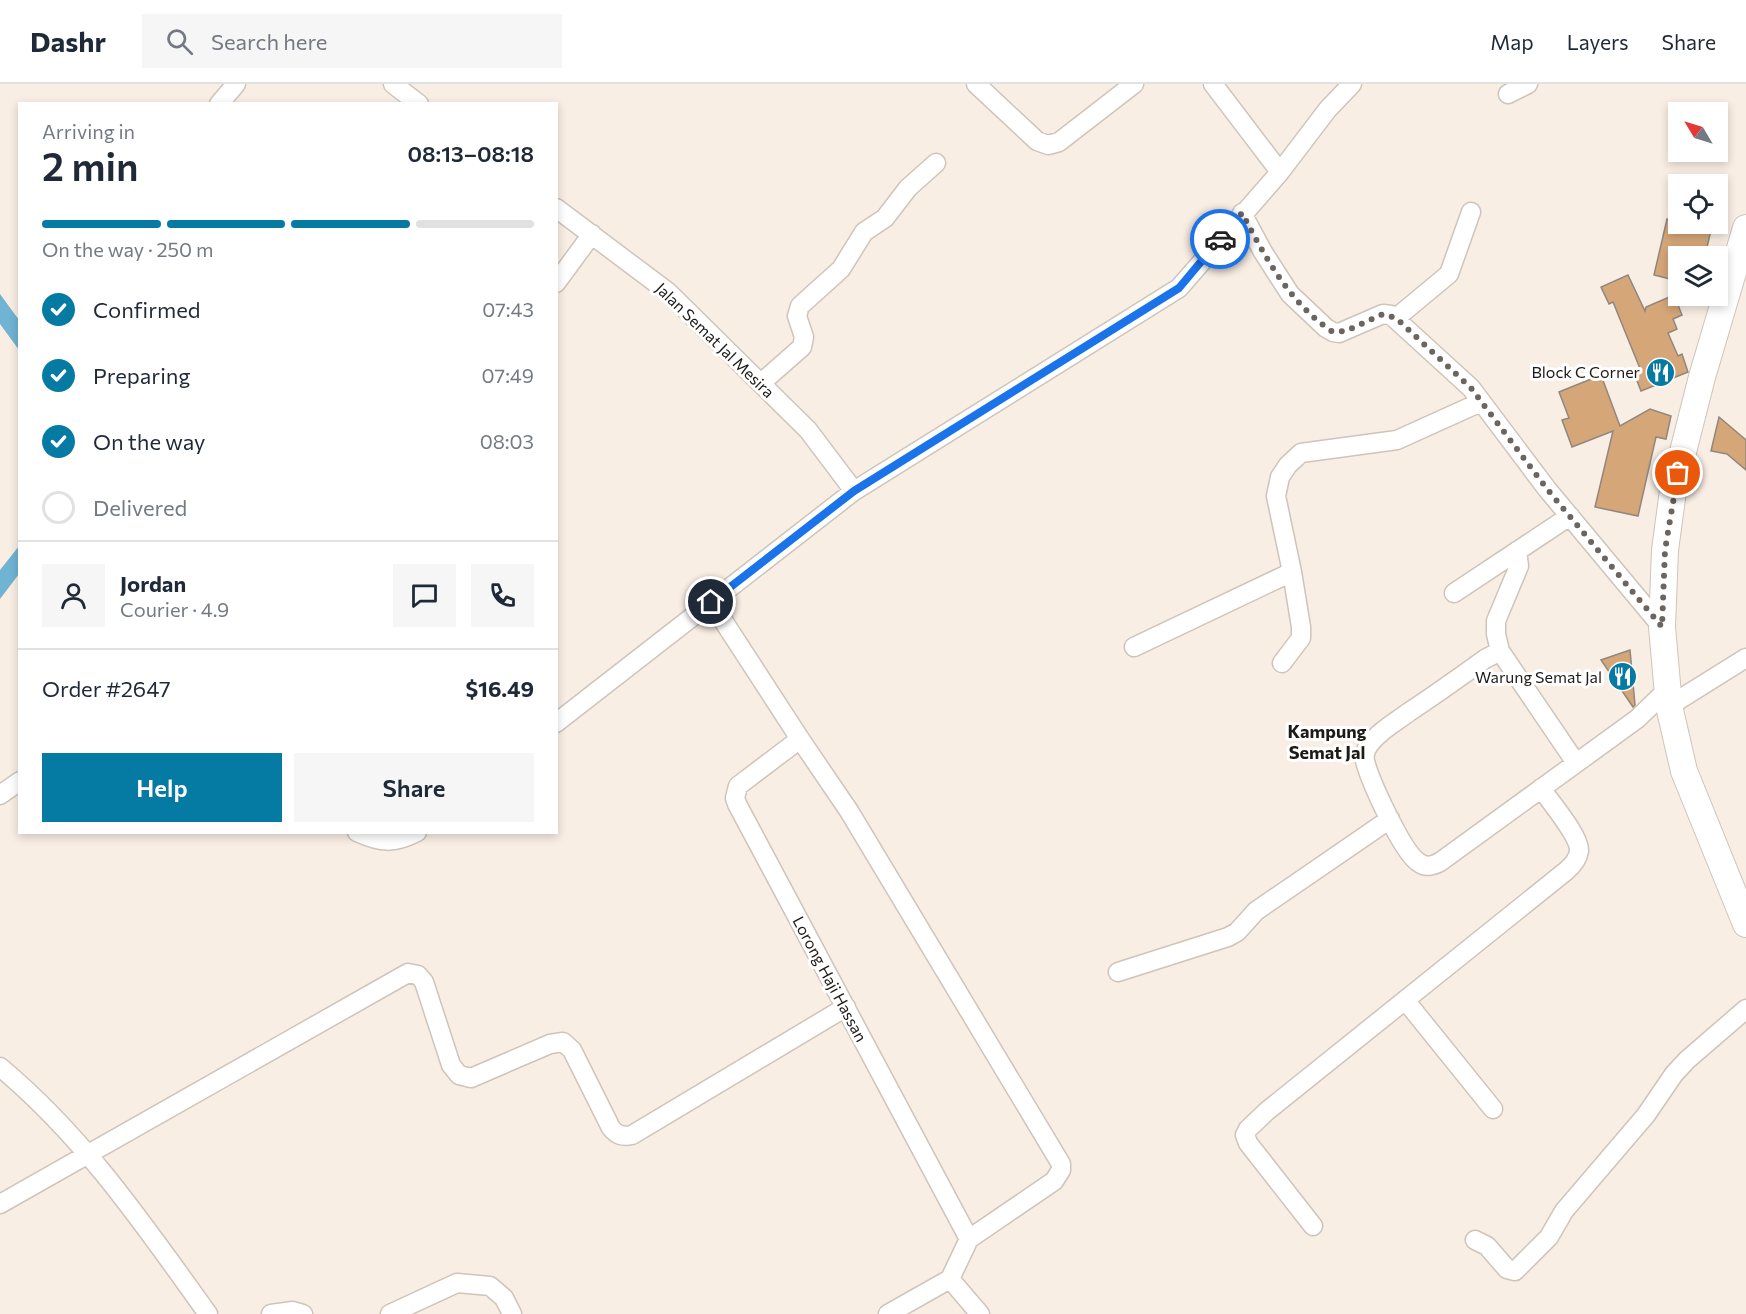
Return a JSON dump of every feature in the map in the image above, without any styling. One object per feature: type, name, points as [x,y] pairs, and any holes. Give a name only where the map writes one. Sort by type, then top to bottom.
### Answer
[{"type":"main road","points":[[1744,238],[1702,377],[1673,491],[1665,550],[1662,627],[1668,698],[1684,771],[1744,909]]},
{"type":"street","points":[[221,102],[236,84]]},
{"type":"street","points":[[393,84],[416,102]]},
{"type":"street","points":[[976,84],[1037,141],[1047,145],[1059,141],[1134,84]]},
{"type":"street","points":[[1213,84],[1280,172]]},
{"type":"street","points":[[558,721],[854,491],[1179,288],[1280,172],[1328,109],[1352,84]]},
{"type":"street","points":[[1508,94],[1528,84]]},
{"type":"street","points":[[761,383],[802,347],[804,337],[797,316],[800,306],[840,269],[864,232],[885,218],[908,188],[936,164]]},
{"type":"street","name":"Jalan Semat Jal Mesira","points":[[558,209],[668,292],[808,430],[854,491]]},
{"type":"street","points":[[1396,318],[1449,274],[1471,212]]},
{"type":"street","points":[[1242,213],[1263,252],[1290,294],[1326,328],[1339,333],[1383,314],[1396,318],[1471,388],[1547,489],[1662,627]]},
{"type":"street","points":[[558,280],[592,234]]},
{"type":"street","points":[[1282,663],[1301,638],[1301,627],[1276,496],[1280,477],[1301,453],[1324,448],[1397,440],[1481,402]]},
{"type":"street","points":[[1454,593],[1570,516]]},
{"type":"street","points":[[1517,551],[1520,566],[1496,621],[1500,651],[1576,763]]},
{"type":"street","points":[[1134,647],[1292,572]]},
{"type":"street","points":[[711,602],[849,811],[1061,1164],[1061,1170],[1054,1180],[969,1239],[950,1279],[888,1314]]},
{"type":"street","points":[[1500,651],[1485,659],[1387,728],[1367,748],[1366,762],[1390,819],[1415,860],[1427,866],[1434,866],[1668,698],[1746,658]]},
{"type":"street","name":"Lorong Haji Hassan","points":[[800,740],[742,782],[738,786],[735,798],[969,1239]]},
{"type":"street","points":[[0,795],[18,782]]},
{"type":"street","points":[[1313,1227],[1248,1143],[1245,1135],[1248,1129],[1267,1111],[1566,872],[1579,852],[1576,839],[1541,788]]},
{"type":"street","points":[[1118,972],[1228,938],[1237,932],[1256,911],[1390,819]]},
{"type":"street","points":[[362,834],[373,839],[397,842],[413,834]]},
{"type":"street","points":[[0,1204],[408,973],[418,975],[424,982],[451,1065],[459,1076],[471,1078],[550,1044],[562,1042],[572,1050],[610,1128],[625,1137],[632,1136],[846,1007]]},
{"type":"street","points":[[1405,1000],[1493,1109]]},
{"type":"street","points":[[1475,1240],[1487,1246],[1507,1269],[1515,1271],[1550,1237],[1564,1211],[1646,1115],[1674,1074],[1746,1009]]},
{"type":"street","points":[[0,1067],[32,1094],[89,1154],[145,1226],[208,1314]]},
{"type":"street","points":[[950,1279],[980,1314]]},
{"type":"street","points":[[390,1314],[457,1283],[490,1286],[504,1298],[512,1314]]},
{"type":"street","points":[[271,1314],[293,1311],[303,1314]]},
{"type":"water","points":[[0,294],[18,319],[18,349],[0,324]]},
{"type":"water","points":[[18,547],[18,575],[0,599],[0,570]]},
{"type":"building","points":[[1667,219],[1668,234],[1710,234],[1707,246],[1668,246],[1668,278],[1654,275]]},
{"type":"building","points":[[1628,275],[1645,311],[1646,307],[1668,298],[1668,306],[1678,306],[1682,315],[1673,319],[1677,329],[1668,333],[1678,356],[1682,354],[1688,372],[1641,391],[1634,373],[1641,371],[1613,302],[1609,304],[1601,287]]},
{"type":"building","points":[[1601,375],[1620,426],[1650,409],[1671,416],[1666,439],[1656,437],[1638,516],[1595,507],[1613,431],[1572,447],[1562,420],[1569,418],[1559,392]]},
{"type":"building","points":[[1719,417],[1746,440],[1746,470],[1727,454],[1711,451]]},
{"type":"building","name":"Warung Semat Jal","points":[[1630,650],[1635,705],[1633,707],[1601,660]]},
{"type":"way so far","points":[[1220,239],[1242,213],[1263,252],[1290,294],[1333,332],[1346,331],[1383,314],[1396,318],[1471,388],[1547,489],[1662,627],[1665,550],[1673,491],[1678,473]]},
{"type":"place","name":"Block C Corner","points":[[1661,372]]},
{"type":"place","name":"Warung Semat Jal","points":[[1623,677]]},
{"type":"district","name":"Kampung Semat Jal","points":[[1327,742]]},
{"type":"route","points":[[711,602],[854,491],[1179,288],[1220,239]]}]
